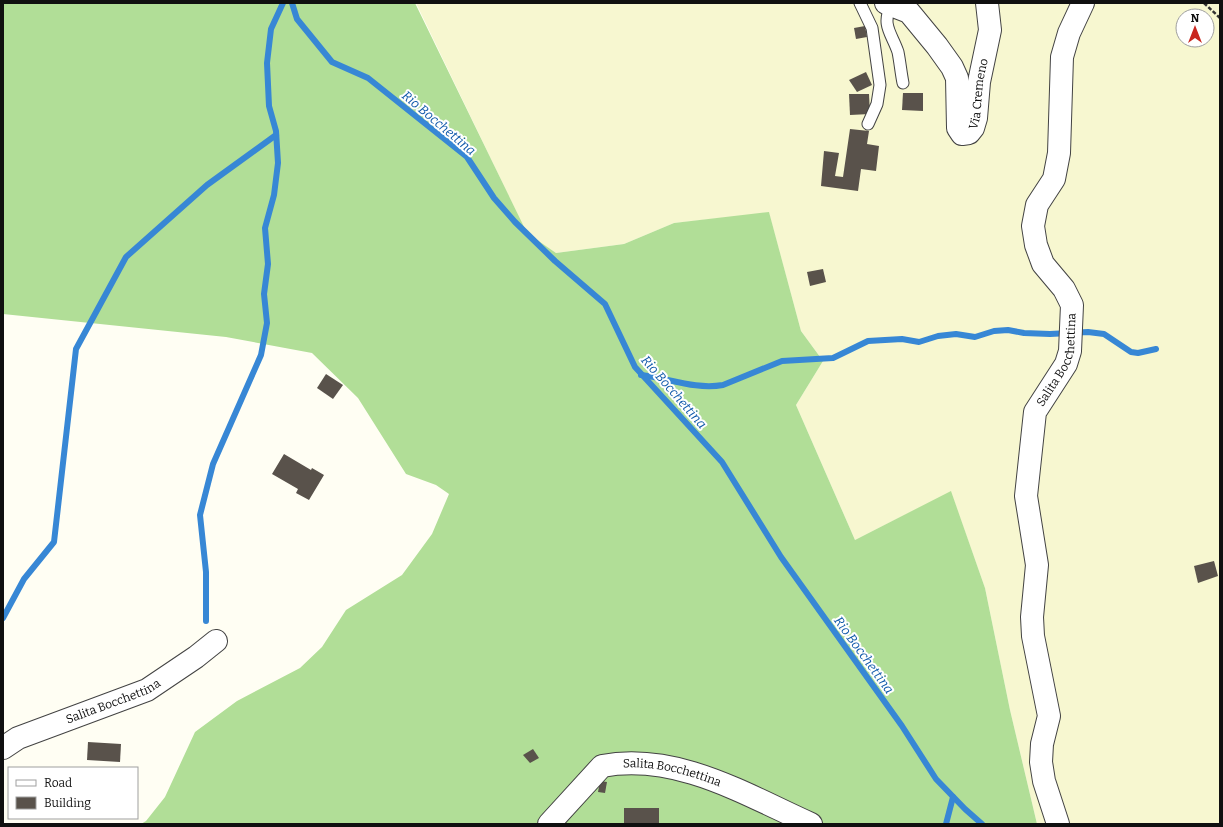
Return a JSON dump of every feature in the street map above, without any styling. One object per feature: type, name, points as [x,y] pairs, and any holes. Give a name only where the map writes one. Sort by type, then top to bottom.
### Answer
[{"type":"street","name":"Via Cremeno","points":[[889,4],[909,12],[952,67],[957,78],[958,128],[962,134],[969,133],[973,128],[976,118],[979,82],[990,30],[987,3]]},
{"type":"street","name":"Salita Bocchettina","points":[[1058,824],[1044,781],[1041,762],[1042,744],[1049,716],[1033,636],[1032,617],[1037,565],[1026,496],[1035,412],[1066,364],[1070,352],[1072,305],[1064,289],[1043,264],[1036,245],[1034,226],[1037,204],[1054,179],[1059,153],[1062,57],[1069,33],[1083,3]]},
{"type":"street","name":"Salita Bocchettina","points":[[3,748],[18,738],[146,690],[196,657],[216,641]]},
{"type":"street","name":"Salita Bocchettina","points":[[549,824],[602,766],[635,762],[662,765],[698,774],[812,824]]},
{"type":"lane","points":[[860,3],[872,28],[880,84],[877,104],[868,124]]},
{"type":"lane","points":[[889,4],[886,16],[888,29],[898,52],[903,83]]},
{"type":"path","points":[[1204,3],[1220,18]]},
{"type":"green space","points":[[3,3],[415,3],[527,233],[556,253],[624,244],[674,223],[769,212],[801,331],[823,361],[796,405],[855,540],[951,491],[985,588],[1010,710],[1037,824],[141,824],[146,821],[165,797],[195,732],[237,701],[300,668],[322,647],[346,610],[402,575],[432,534],[449,494],[436,485],[406,474],[358,398],[312,353],[226,337],[3,314]]},
{"type":"green space","points":[[416,3],[1220,3],[1220,824],[1037,824],[1010,710],[985,588],[951,492],[855,540],[796,405],[823,361],[801,331],[769,213],[674,223],[624,244],[556,253],[527,234]]},
{"type":"building","points":[[865,26],[867,37],[856,39],[854,28]]},
{"type":"building","points":[[866,72],[872,85],[857,92],[849,80]]},
{"type":"building","points":[[903,93],[923,93],[923,111],[902,110]]},
{"type":"building","points":[[849,94],[869,94],[870,114],[850,115]]},
{"type":"building","points":[[850,129],[869,131],[867,144],[879,146],[876,171],[861,169],[858,191],[821,186],[824,151],[839,153],[835,176],[843,177]]},
{"type":"building","points":[[823,269],[826,282],[810,286],[807,272]]},
{"type":"building","points":[[326,374],[343,385],[333,399],[317,388]]},
{"type":"building","points":[[284,454],[311,470],[312,468],[324,475],[309,500],[296,493],[298,489],[272,474]]},
{"type":"building","points":[[1214,561],[1218,576],[1198,583],[1194,566]]},
{"type":"building","points":[[88,742],[121,744],[120,762],[87,760]]},
{"type":"building","points":[[533,749],[539,758],[530,763],[523,755]]},
{"type":"building","points":[[600,781],[607,782],[605,793],[598,792]]},
{"type":"building","points":[[624,808],[659,808],[659,824],[624,823]]},
{"type":"waterway","points":[[206,621],[206,572],[200,515],[213,464],[261,355],[267,323],[264,294],[268,264],[265,228],[274,195],[278,163],[276,131],[269,106],[267,63],[271,29],[283,3]]},
{"type":"waterway","name":"Rio Bocchettina","points":[[292,3],[297,19],[332,62],[368,78],[467,157],[494,198],[515,222],[555,261],[605,304],[635,367],[722,462],[781,557],[902,726],[936,779],[982,824]]},
{"type":"waterway","points":[[3,618],[24,579],[54,542],[76,349],[126,257],[207,185],[276,135]]},
{"type":"waterway","points":[[641,375],[692,385],[723,385],[782,361],[833,358],[868,341],[902,339],[919,342],[938,336],[956,334],[975,337],[994,331],[1008,330],[1024,333],[1050,334],[1088,332],[1104,334],[1131,352],[1138,353],[1156,349]]},
{"type":"waterway","points":[[946,824],[953,797]]}]
